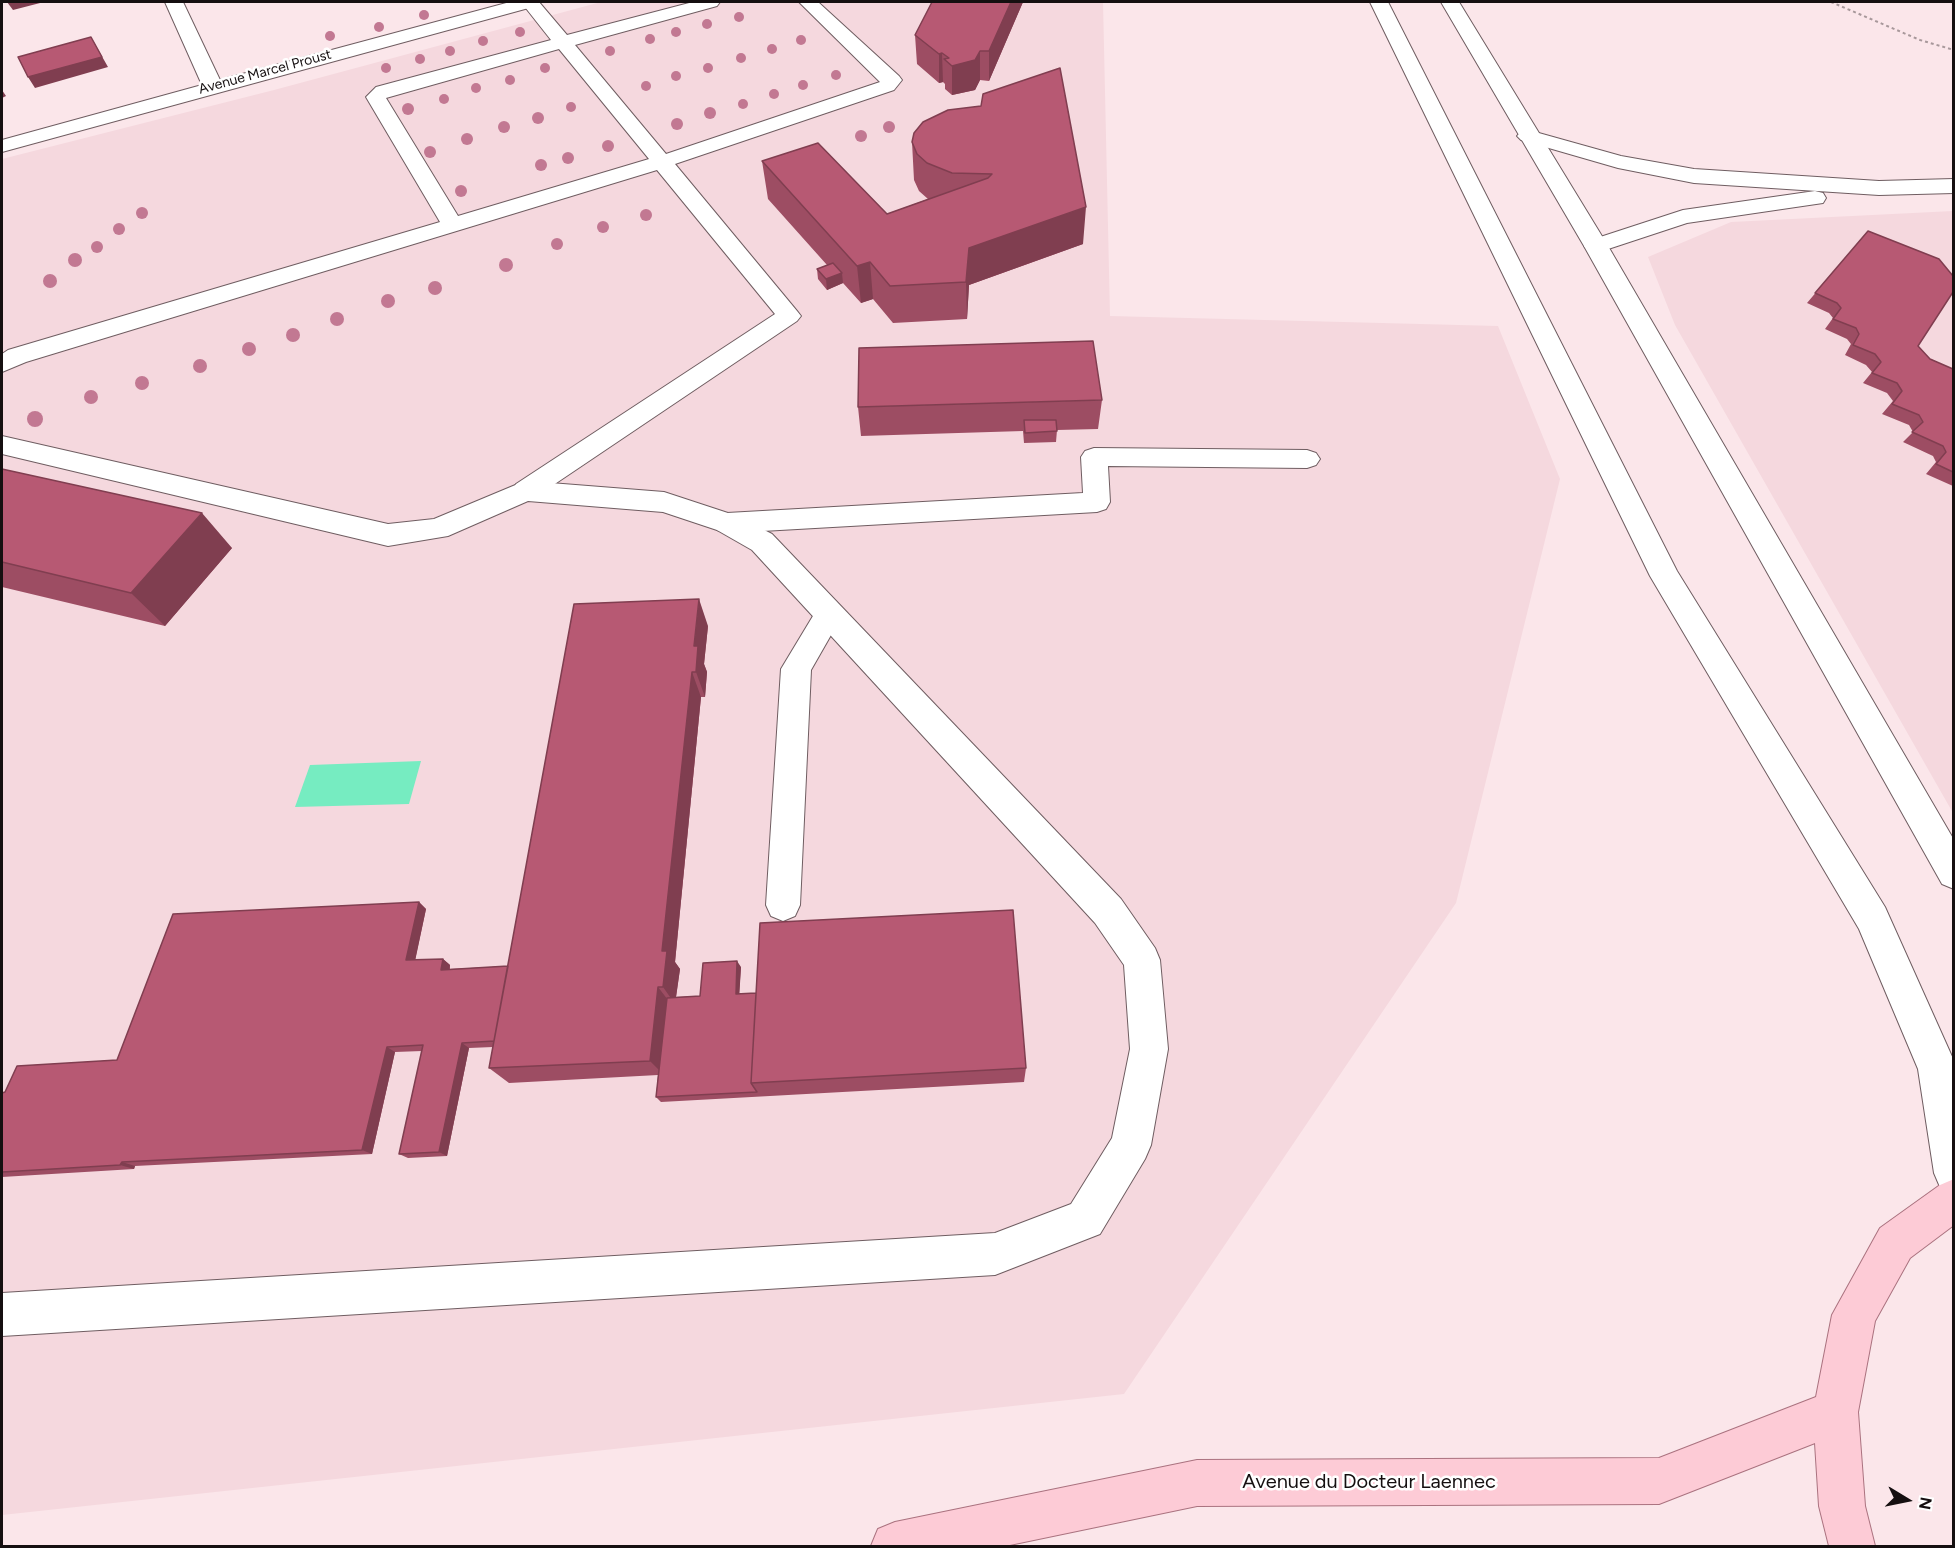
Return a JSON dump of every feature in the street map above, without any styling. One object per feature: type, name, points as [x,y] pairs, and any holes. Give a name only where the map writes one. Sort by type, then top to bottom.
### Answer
[{"type":"main road","points":[[1851,1546],[1842,1506],[1836,1412],[1854,1315],[1895,1243],[1953,1199]]},
{"type":"main road","name":"Avenue du Docteur Laennec","points":[[895,1546],[1197,1483],[1659,1481],[1836,1412]]},
{"type":"street","points":[[174,2],[213,86]]},
{"type":"street","name":"Avenue Marcel Proust","points":[[2,146],[213,86],[529,2]]},
{"type":"street","points":[[1378,2],[1665,576],[1872,919],[1937,1068],[1953,1173]]},
{"type":"street","points":[[1450,2],[1528,136],[1596,246],[1953,873]]},
{"type":"street","points":[[1528,136],[1618,162],[1694,176],[1879,188],[1953,186]]},
{"type":"street","points":[[1596,246],[1683,218],[1879,188]]},
{"type":"street","points":[[2,445],[388,535],[438,529],[525,491],[664,502],[727,523],[762,542],[1108,911],[1142,960],[1149,1049],[1131,1145],[1084,1219],[995,1254],[2,1315]]},
{"type":"lane","points":[[525,491],[789,316],[529,2]]},
{"type":"lane","points":[[453,225],[376,97],[383,91],[711,2]]},
{"type":"lane","points":[[2,364],[17,356],[662,162],[887,87],[892,80],[808,2]]},
{"type":"lane","points":[[727,523],[1097,502],[1094,457],[1307,459]]},
{"type":"lane","points":[[783,905],[796,669],[830,614]]},
{"type":"path","points":[[1831,2],[1920,40],[1953,50]]},
{"type":"shaded area","points":[[601,2],[1103,2],[1110,316],[1498,326],[1560,479],[1456,903],[1124,1394],[2,1515],[2,159],[274,90]]},
{"type":"shaded area","points":[[1953,211],[1953,813],[1675,325],[1648,257],[1731,222]]},
{"type":"shaded area","points":[[421,761],[409,804],[295,807],[310,765]]},
{"type":"building","points":[[932,2],[1011,2],[989,51],[980,51],[975,60],[952,66],[944,59],[949,58],[942,53],[939,54],[915,35]]},
{"type":"building","points":[[91,37],[102,57],[28,77],[18,57]]},
{"type":"building","points":[[1060,68],[1086,207],[969,248],[966,282],[890,286],[870,262],[857,266],[762,161],[818,143],[887,214],[988,178],[992,174],[952,173],[927,163],[917,154],[912,142],[914,133],[923,122],[948,110],[981,106],[983,94]]},
{"type":"building","points":[[1868,231],[1939,259],[1953,276],[1953,292],[1918,346],[1930,359],[1953,369],[1953,472],[1936,464],[1946,452],[1943,446],[1912,432],[1923,422],[1919,415],[1892,404],[1902,391],[1897,383],[1872,373],[1881,362],[1875,354],[1853,345],[1859,334],[1856,328],[1833,319],[1841,308],[1837,303],[1815,293]]},
{"type":"building","points":[[833,263],[842,273],[826,279],[817,269]]},
{"type":"building","points":[[1093,341],[1102,400],[858,407],[859,348]]},
{"type":"building","points":[[1024,420],[1056,420],[1057,431],[1025,433]]},
{"type":"building","points":[[2,469],[202,513],[131,593],[2,562]]},
{"type":"building","points":[[699,599],[694,646],[698,646],[696,672],[692,672],[662,951],[667,951],[663,987],[658,987],[650,1061],[489,1068],[574,604]]},
{"type":"building","points":[[419,902],[406,960],[443,959],[441,970],[508,966],[494,1041],[462,1043],[439,1152],[399,1154],[423,1045],[387,1047],[362,1150],[122,1162],[120,1165],[2,1172],[2,1093],[5,1092],[17,1066],[117,1060],[173,914]]},
{"type":"building","points":[[1013,910],[1026,1068],[751,1083],[760,923]]},
{"type":"building","points":[[737,961],[736,994],[756,993],[751,1083],[757,1092],[656,1097],[667,998],[700,996],[703,963]]}]
